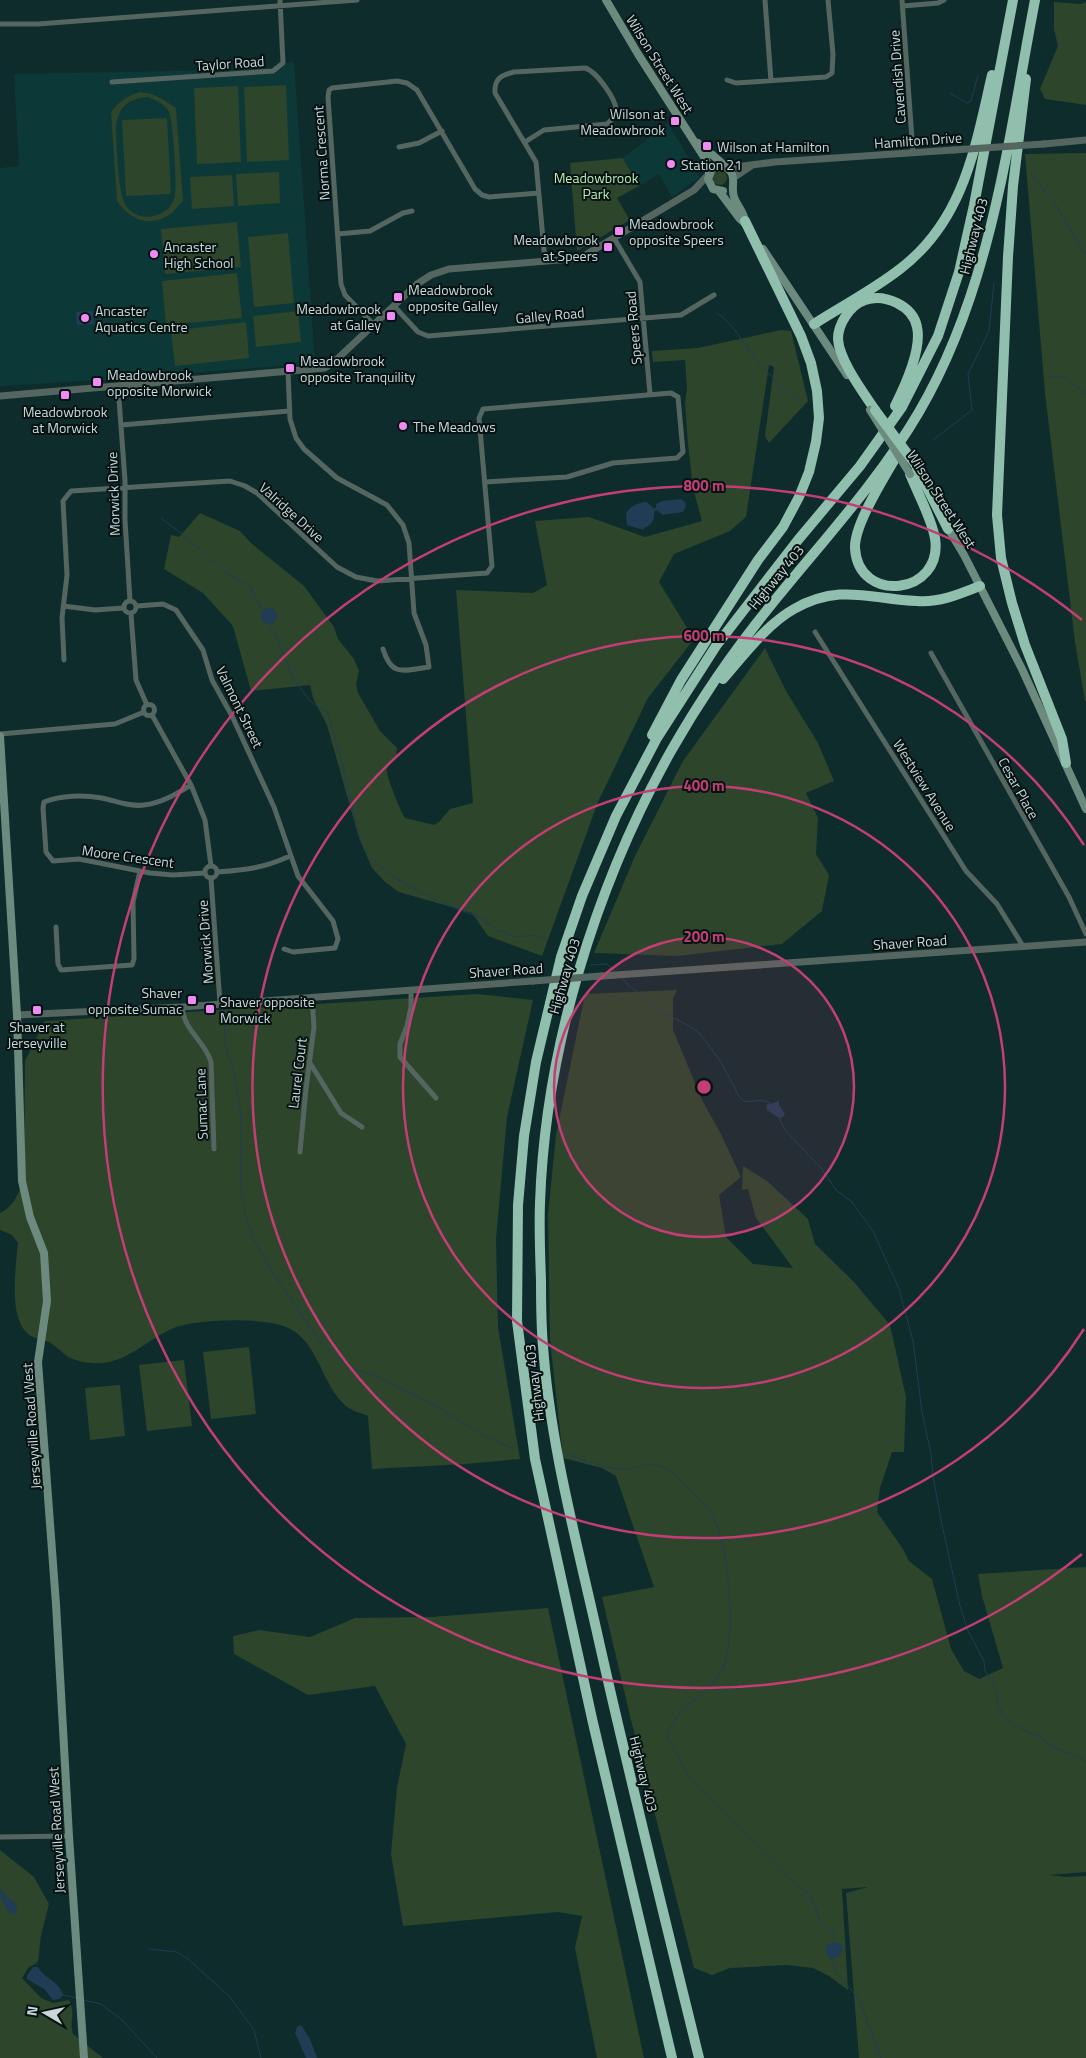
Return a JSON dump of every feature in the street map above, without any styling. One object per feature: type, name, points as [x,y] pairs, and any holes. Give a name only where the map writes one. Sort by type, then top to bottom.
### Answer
[{"type":"highway","name":"Highway 403","points":[[699,2058],[612,1699],[555,1442],[542,1345],[539,1206],[544,1142],[553,1080],[567,1013],[582,959],[603,900],[639,814],[671,750],[714,681],[766,610],[872,480],[918,414],[951,349],[979,275],[996,203],[1034,2]]},
{"type":"highway","points":[[1034,2],[1013,186],[1008,257],[997,515],[1001,558],[1012,603],[1025,645],[1062,739],[1066,763]]},
{"type":"highway","name":"Highway 403","points":[[672,2058],[593,1724],[537,1469],[517,1321],[518,1205],[524,1136],[536,1062],[561,957],[582,896],[616,816],[657,738],[716,646],[798,540],[860,466],[902,407],[938,336],[959,272],[974,206],[1012,4]]},
{"type":"highway","points":[[814,324],[900,269],[927,244],[947,218],[961,191],[1012,4]]},
{"type":"highway","points":[[616,816],[641,756],[681,680],[758,560],[783,527],[799,497],[809,472],[816,442],[818,409],[811,364],[801,336],[745,222]]},
{"type":"highway","points":[[798,540],[895,406],[914,358],[918,339],[917,325],[908,310],[899,303],[876,299],[865,300],[847,315],[839,328],[838,340],[848,366],[872,410],[912,469],[948,529]]},
{"type":"highway","points":[[912,469],[935,538],[933,561],[926,572],[912,584],[888,587],[864,574],[857,561],[855,547],[857,534],[863,518],[918,414]]},
{"type":"highway","points":[[639,814],[687,733],[722,680],[752,646],[793,609],[812,601],[842,593],[918,602],[939,600],[980,586]]},
{"type":"main road","name":"Wilson Street West","points":[[606,0],[706,160],[709,173]]},
{"type":"main road","name":"Wilson Street West","points":[[694,140],[726,167]]},
{"type":"main road","points":[[745,222],[745,215],[734,198],[733,180],[726,167],[716,166],[709,173],[708,183],[740,219],[745,222],[872,410]]},
{"type":"main road","points":[[716,190],[727,189],[733,180]]},
{"type":"main road","name":"Wilson Street West","points":[[948,529],[980,586],[1022,669],[1086,809]]},
{"type":"main road","name":"Jerseyville Road West","points":[[0,735],[17,1015],[22,1181],[30,1217],[44,1253],[47,1301],[38,1362],[56,1594],[69,1836],[84,2058]]},
{"type":"street","points":[[0,24],[38,24],[281,3],[357,0]]},
{"type":"street","points":[[765,0],[771,80]]},
{"type":"street","points":[[727,80],[736,83],[826,77],[832,73],[833,54],[828,0]]},
{"type":"street","points":[[903,3],[938,3],[944,0]]},
{"type":"street","name":"Taylor Road","points":[[112,82],[273,71],[283,63],[281,3]]},
{"type":"street","name":"Cavendish Drive","points":[[903,3],[913,153]]},
{"type":"street","points":[[525,142],[544,130],[607,124],[614,118],[616,109],[612,100],[592,70],[585,68],[514,72],[503,74],[497,79],[494,86],[495,93],[536,162],[545,261]]},
{"type":"street","name":"Norma Crescent","points":[[374,325],[342,290],[329,90],[335,86],[397,81],[407,83],[417,90],[475,189],[482,195],[489,198],[539,193]]},
{"type":"street","points":[[398,147],[419,143],[442,131]]},
{"type":"street","name":"Hamilton Drive","points":[[726,167],[1086,140]]},
{"type":"street","points":[[733,180],[751,165]]},
{"type":"street","points":[[0,396],[317,370],[328,366],[423,280],[440,271],[582,257],[694,190],[709,173]]},
{"type":"street","points":[[694,190],[716,190]]},
{"type":"street","points":[[338,234],[370,231],[402,213],[412,211]]},
{"type":"street","name":"Speers Road","points":[[614,238],[639,280],[650,394]]},
{"type":"street","name":"Galley Road","points":[[394,306],[418,332],[428,336],[686,314],[714,296]]},
{"type":"street","points":[[288,372],[289,412],[296,438],[307,451],[337,478],[382,502],[397,515],[408,537],[414,613],[426,645],[429,667],[395,669],[386,660],[382,649]]},
{"type":"street","name":"Morwick Drive","points":[[118,386],[130,601]]},
{"type":"street","name":"Valridge Drive","points":[[64,660],[63,606],[67,575],[63,501],[71,491],[219,481],[238,483],[260,496],[344,572],[370,580],[412,579],[486,573],[492,566],[479,418],[483,409],[650,394],[671,393],[678,398],[683,452],[680,457],[614,463],[567,477],[485,482]]},
{"type":"street","points":[[121,425],[289,412]]},
{"type":"street","points":[[124,608],[126,603],[134,602],[137,606],[131,614]]},
{"type":"street","name":"Valmont Street","points":[[137,606],[163,604],[176,610],[203,650],[212,680],[232,716],[267,792],[298,876],[333,921],[338,939],[335,948],[293,952],[284,949]]},
{"type":"street","points":[[63,606],[95,610],[124,608]]},
{"type":"street","points":[[124,608],[127,613],[131,614]]},
{"type":"street","points":[[131,614],[136,680],[147,705]]},
{"type":"street","name":"Westview Avenue","points":[[815,632],[966,871],[997,904],[1023,946]]},
{"type":"street","name":"Cesar Place","points":[[931,653],[1069,897],[1086,934]]},
{"type":"street","points":[[144,712],[144,708],[147,705]]},
{"type":"street","points":[[147,705],[154,707],[155,713],[152,715]]},
{"type":"street","points":[[144,712],[148,716],[152,715]]},
{"type":"street","points":[[0,735],[115,724],[144,712]]},
{"type":"street","points":[[152,715],[191,785],[206,820],[211,866]]},
{"type":"street","name":"Moore Crescent","points":[[191,785],[168,800],[145,805],[130,805],[84,796],[51,799],[44,802],[42,808],[46,852],[53,861],[79,859],[140,871],[173,875],[205,873]]},
{"type":"street","points":[[217,872],[243,871],[269,866],[290,856]]},
{"type":"street","points":[[211,866],[215,867],[217,872]]},
{"type":"street","points":[[211,866],[207,868],[206,876],[211,878],[216,876],[217,872]]},
{"type":"street","points":[[56,927],[58,964],[61,970],[132,965],[134,959],[133,902],[140,871]]},
{"type":"street","name":"Morwick Drive","points":[[211,878],[220,1003]]},
{"type":"street","name":"Shaver Road","points":[[17,1015],[182,1006],[1086,942]]},
{"type":"street","points":[[411,990],[410,1017],[400,1044],[400,1057],[436,1098]]},
{"type":"street","name":"Laurel Court","points":[[300,1152],[314,1027],[312,997]]},
{"type":"street","name":"Sumac Lane","points":[[182,1006],[189,1028],[208,1052],[211,1062],[214,1148]]},
{"type":"street","points":[[310,1063],[341,1113],[362,1127]]},
{"type":"street","points":[[0,1837],[69,1836]]},
{"type":"shaded area","name":"Ancaster High School","points":[[294,62],[315,363],[119,379],[0,386],[0,168],[19,166],[14,74],[281,69],[287,63]]},
{"type":"shaded area","points":[[668,123],[700,177],[672,197],[659,174],[639,186],[623,158]]},
{"type":"shaded area","name":"Ancaster Aquatics Centre","points":[[93,311],[94,324],[77,325],[76,312]]},
{"type":"shaded area","points":[[681,499],[685,502],[686,506],[683,512],[663,515],[656,510],[654,511],[652,522],[644,530],[627,525],[626,513],[635,505],[647,502],[654,509],[656,504],[662,501]]},
{"type":"shaded area","points":[[269,608],[275,610],[277,616],[275,622],[269,624],[263,622],[261,616],[263,610]]},
{"type":"shaded area","points":[[779,1101],[779,1105],[785,1114],[779,1118],[767,1110],[766,1105]]},
{"type":"shaded area","points":[[0,1889],[17,1906],[16,1914],[11,1914],[4,1905]]},
{"type":"shaded area","points":[[832,1943],[840,1943],[843,1948],[840,1955],[834,1959],[826,1951],[826,1946]]},
{"type":"shaded area","points":[[33,1967],[38,1967],[58,1986],[63,1995],[59,1999],[53,2000],[44,1989],[27,1979]]},
{"type":"shaded area","points":[[301,2025],[310,2039],[317,2058],[306,2058],[295,2033],[297,2027]]},
{"type":"green space","points":[[1054,2],[1080,4],[1086,2],[1086,105],[1045,99],[1040,89],[1058,46],[1054,29]]},
{"type":"green space","points":[[286,85],[289,160],[247,162],[244,87]]},
{"type":"green space","points":[[238,86],[241,162],[197,164],[194,88]]},
{"type":"green space","points":[[140,92],[156,96],[176,108],[183,201],[171,214],[154,221],[140,220],[133,217],[117,201],[111,112],[127,97]],"holes":[[[147,97],[163,105],[169,112],[175,156],[174,199],[165,211],[151,216],[136,214],[125,204],[118,166],[116,125],[123,107],[131,101]]]},
{"type":"green space","points":[[167,118],[171,194],[126,196],[122,120]]},
{"type":"green space","points":[[1086,153],[1085,701],[1075,642],[1045,393],[1025,154]]},
{"type":"green space","name":"Meadowbrook Park","points":[[623,158],[639,186],[617,198],[630,220],[577,251],[570,163]]},
{"type":"green space","points":[[720,171],[725,173],[727,178],[725,183],[720,185],[715,183],[713,178],[715,173]]},
{"type":"green space","points":[[279,172],[280,203],[238,206],[236,174]]},
{"type":"green space","points":[[232,175],[234,206],[192,209],[190,177]]},
{"type":"green space","points":[[237,222],[241,267],[165,274],[161,229]]},
{"type":"green space","points":[[288,233],[294,303],[254,307],[248,237]]},
{"type":"green space","points":[[237,273],[242,318],[166,325],[162,281]]},
{"type":"green space","points":[[298,311],[301,342],[256,347],[253,316]]},
{"type":"green space","points":[[246,322],[249,358],[175,366],[171,331]]},
{"type":"green space","points":[[781,330],[791,331],[808,401],[769,443],[765,436],[774,367],[769,365],[746,517],[730,531],[674,554],[659,582],[694,639],[648,698],[598,802],[542,956],[488,936],[472,913],[399,892],[385,882],[372,868],[359,838],[327,725],[313,698],[310,685],[251,691],[233,626],[203,593],[164,569],[171,535],[179,537],[200,513],[240,531],[251,543],[304,586],[334,627],[338,639],[354,659],[359,671],[356,684],[358,693],[380,731],[397,748],[396,756],[387,772],[403,815],[405,818],[434,825],[450,809],[473,803],[456,590],[533,593],[547,585],[535,521],[589,517],[645,537],[702,521],[693,488],[688,444],[685,403],[687,388],[685,360],[653,362],[652,351],[698,348]]},
{"type":"green space","points":[[765,648],[786,691],[818,743],[834,781],[806,793],[818,818],[816,854],[829,875],[822,911],[782,944],[677,956],[594,953],[635,856],[683,761]]},
{"type":"green space","points":[[677,990],[673,998],[673,1030],[703,1102],[721,1134],[741,1177],[719,1195],[726,1237],[753,1264],[793,1268],[756,1218],[748,1189],[742,1190],[743,1166],[767,1181],[808,1219],[815,1244],[854,1282],[890,1325],[906,1397],[904,1452],[892,1452],[880,1488],[877,1512],[903,1549],[909,1561],[932,1579],[951,1649],[964,1671],[979,1679],[1003,1668],[982,1596],[978,1574],[1086,1567],[1086,1872],[1050,1875],[1066,1877],[1086,1876],[1086,2058],[859,2058],[846,1893],[868,1887],[842,1889],[848,1990],[829,1976],[813,1968],[787,1965],[730,1968],[712,1975],[694,1968],[602,1597],[654,1587],[616,1476],[602,1468],[563,1458],[550,1340],[548,1215],[556,1135],[585,994]]},
{"type":"green space","points":[[477,994],[533,1000],[507,1117],[496,1239],[498,1327],[520,1459],[372,1469],[368,1416],[347,1407],[338,1398],[313,1352],[297,1333],[276,1324],[230,1320],[185,1325],[164,1333],[126,1356],[104,1363],[72,1359],[54,1345],[31,1336],[23,1329],[16,1306],[15,1293],[18,1243],[12,1235],[0,1230],[0,1213],[5,1211],[12,1203],[24,1178],[25,1061],[45,1021]]},
{"type":"green space","points":[[249,1347],[256,1414],[211,1419],[203,1352]]},
{"type":"green space","points":[[184,1360],[192,1426],[147,1431],[139,1365]]},
{"type":"green space","points":[[120,1385],[125,1436],[90,1440],[85,1388]]},
{"type":"green space","points":[[548,1608],[644,2058],[597,2058],[575,1948],[582,1916],[558,1912],[403,1926],[391,1854],[397,1788],[406,1744],[375,1686],[308,1695],[234,1654],[233,1636],[259,1630],[310,1637],[355,1618],[431,1617]]},
{"type":"green space","points":[[0,1850],[34,1877],[49,1904],[41,1935],[38,1962],[28,1968],[22,1978],[41,1998],[53,2003],[69,2000],[72,2009],[73,2034],[103,2058],[0,2058]]},
{"type":"waterway","points":[[950,93],[967,103],[971,101],[978,75]]},
{"type":"waterway","points":[[1031,175],[1054,202],[1086,256]]},
{"type":"waterway","points":[[933,440],[972,410],[968,374],[989,331],[994,283]]},
{"type":"waterway","points":[[717,313],[733,328],[764,369],[799,401]]},
{"type":"waterway","points":[[1049,377],[1065,377],[1086,394]]},
{"type":"waterway","points":[[161,518],[186,537],[223,571],[250,587],[262,610]]},
{"type":"waterway","points":[[268,623],[276,636],[292,676],[310,701],[328,713],[358,832],[363,847],[371,858],[395,878],[438,901],[483,919],[497,930],[516,937],[535,935],[545,939]]},
{"type":"waterway","points":[[591,965],[607,964],[616,973]]},
{"type":"waterway","points":[[621,977],[629,986],[643,996]]},
{"type":"waterway","points":[[649,1000],[662,1012],[693,1028],[701,1035],[721,1062],[740,1098],[746,1102],[761,1100],[770,1103]]},
{"type":"waterway","points":[[223,1008],[225,1046],[235,1076],[241,1116],[241,1192],[246,1217],[254,1240],[272,1272],[319,1340],[350,1367],[377,1377],[432,1404],[485,1436],[511,1448],[516,1447]]},
{"type":"waterway","points":[[779,1118],[786,1131],[821,1168],[836,1190],[852,1202],[873,1231],[899,1289],[913,1341],[922,1412],[931,1454],[933,1476],[960,1606],[968,1631],[984,1661],[985,1671],[996,1688],[998,1705],[1002,1713],[1014,1725],[1038,1736],[1055,1748],[1078,1756],[1086,1761]]},
{"type":"waterway","points":[[567,1454],[594,1464],[616,1469],[653,1465],[663,1467],[674,1474],[697,1496],[712,1514],[720,1534],[727,1572],[730,1615],[728,1652],[724,1666],[718,1676],[678,1716],[667,1736],[690,1779],[785,1875],[806,1891],[815,1905],[820,1921],[832,1932],[835,1939],[832,1943]]},
{"type":"waterway","points":[[149,1949],[177,1952],[188,1959],[230,1997],[254,2030],[261,2058]]},
{"type":"waterway","points":[[830,1957],[837,1973],[859,1999],[881,2058]]},
{"type":"waterway","points":[[63,1995],[77,1998]]},
{"type":"waterway","points":[[83,2000],[101,2004],[122,2020],[157,2058]]},
{"type":"place","name":"Wilson at Meadowbrook","points":[[675,121]]},
{"type":"place","name":"Wilson at Hamilton","points":[[707,146]]},
{"type":"place","name":"Station 21","points":[[671,164]]},
{"type":"place","name":"Meadowbrook opposite Speers","points":[[619,231]]},
{"type":"place","name":"Meadowbrook at Speers","points":[[608,247]]},
{"type":"place","name":"Ancaster High School","points":[[154,254]]},
{"type":"place","name":"Meadowbrook opposite Galley","points":[[398,297]]},
{"type":"place","name":"Meadowbrook at Galley","points":[[391,316]]},
{"type":"place","name":"Ancaster Aquatics Centre","points":[[85,318]]},
{"type":"place","name":"Meadowbrook opposite Tranquility","points":[[290,368]]},
{"type":"place","name":"Meadowbrook opposite Morwick","points":[[97,382]]},
{"type":"place","name":"Meadowbrook at Morwick","points":[[65,395]]},
{"type":"place","name":"The Meadows","points":[[403,426]]},
{"type":"place","name":"Shaver opposite Sumac","points":[[192,1000]]},
{"type":"place","name":"Shaver opposite Morwick","points":[[210,1009]]},
{"type":"place","name":"Shaver at Jerseyville","points":[[37,1010]]}]
